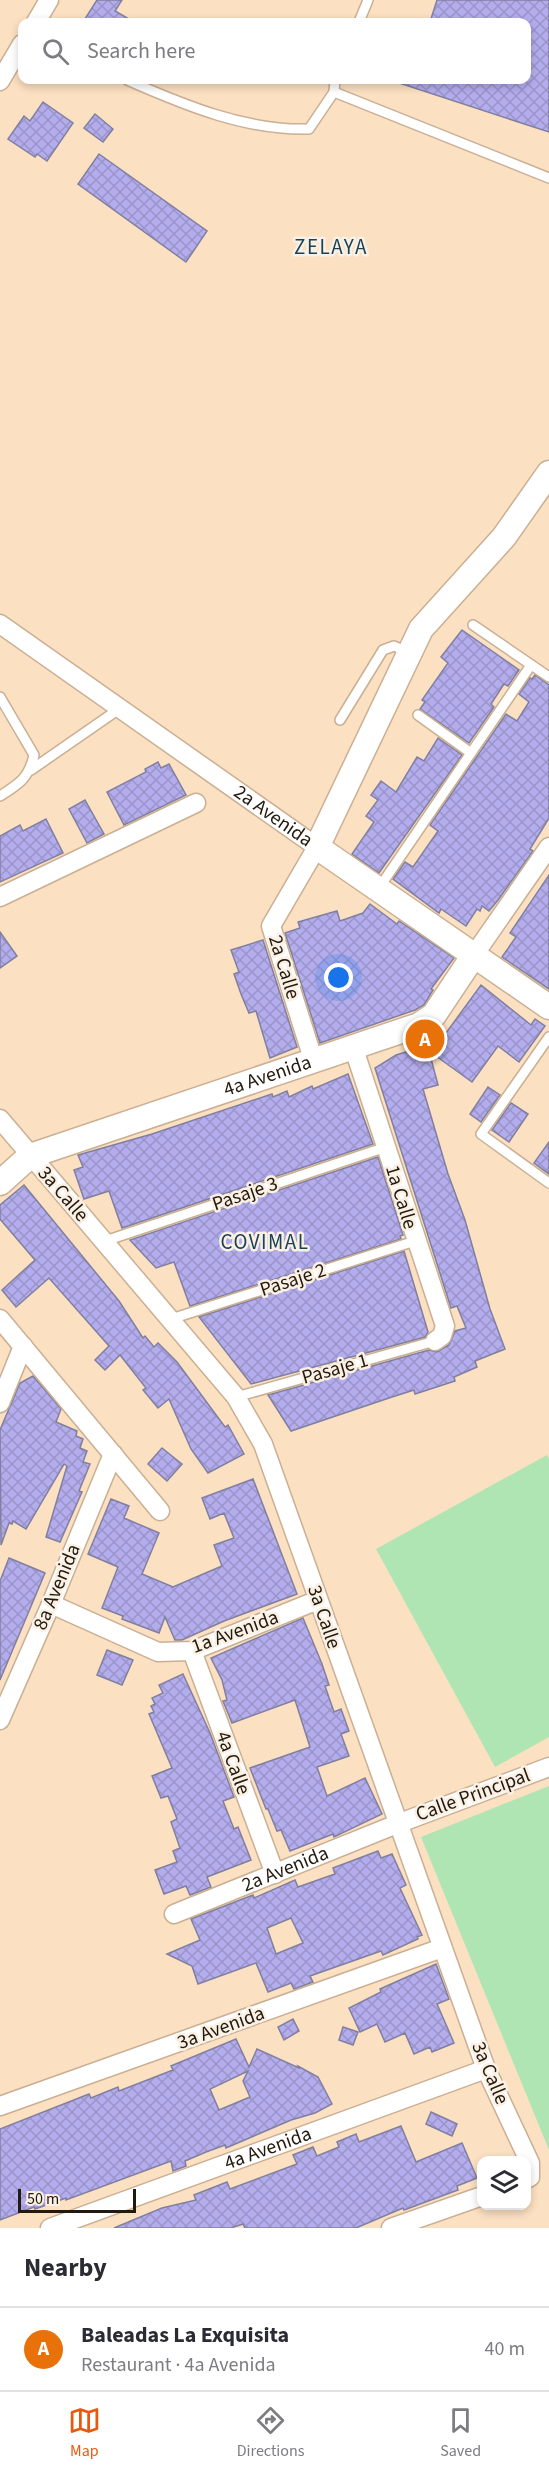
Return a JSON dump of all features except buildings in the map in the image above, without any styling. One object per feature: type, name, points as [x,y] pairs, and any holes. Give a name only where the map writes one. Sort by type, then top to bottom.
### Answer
[{"type":"street","points":[[38,18],[49,0]]},
{"type":"street","points":[[0,81],[18,51]]},
{"type":"street","points":[[317,847],[421,629],[504,537],[549,473]]},
{"type":"street","name":"2a Avenida","points":[[0,624],[549,1007]]},
{"type":"street","points":[[0,897],[196,803]]},
{"type":"street","name":"2a Calle","points":[[314,1062],[271,926],[317,847]]},
{"type":"street","points":[[474,955],[549,848]]},
{"type":"street","name":"4a Avenida","points":[[30,1156],[414,1028],[430,1019],[474,955]]},
{"type":"street","name":"1a Calle","points":[[354,1049],[415,1241],[445,1326],[442,1336],[435,1341]]},
{"type":"street","name":"3a Calle","points":[[0,1119],[236,1397],[263,1444],[486,2069],[527,2156]]},
{"type":"street","points":[[0,1183],[30,1156]]},
{"type":"street","points":[[0,1318],[160,1511]]},
{"type":"street","points":[[0,1403],[23,1346]]},
{"type":"street","name":"8a Avenida","points":[[0,1720],[51,1604],[112,1454]]},
{"type":"street","name":"1a Avenida","points":[[51,1604],[158,1652],[192,1651],[318,1600]]},
{"type":"street","name":"4a Calle","points":[[192,1651],[275,1874]]},
{"type":"street","name":"Calle Principal","points":[[398,1824],[549,1767]]},
{"type":"street","name":"2a Avenida","points":[[174,1914],[398,1824]]},
{"type":"street","name":"3a Avenida","points":[[0,2106],[442,1948]]},
{"type":"street","name":"4a Avenida","points":[[50,2228],[486,2069]]},
{"type":"street","points":[[391,2228],[477,2198]]},
{"type":"lane","points":[[361,18],[368,0]]},
{"type":"lane","points":[[137,84],[208,113],[293,130],[309,129],[334,92],[335,84]]},
{"type":"lane","points":[[334,92],[549,178]]},
{"type":"lane","points":[[473,625],[549,677]]},
{"type":"lane","points":[[339,720],[383,650],[394,646],[410,653]]},
{"type":"lane","points":[[379,889],[531,665]]},
{"type":"lane","points":[[0,697],[34,755],[31,770]]},
{"type":"lane","points":[[0,796],[19,784],[31,770],[119,709]]},
{"type":"lane","points":[[418,715],[471,753]]},
{"type":"lane","points":[[549,1037],[482,1134],[549,1183]]},
{"type":"lane","name":"Pasaje 3","points":[[105,1241],[386,1147]]},
{"type":"lane","name":"Pasaje 2","points":[[171,1319],[415,1241]]},
{"type":"lane","name":"Pasaje 1","points":[[236,1397],[435,1341]]},
{"type":"green space","points":[[547,1455],[549,1459],[549,1737],[495,1767],[376,1549]]},
{"type":"green space","points":[[549,1786],[549,2150],[421,1837]]},
{"type":"place","name":"Baleadas La Exquisita","points":[[425,1039]]},
{"type":"district","name":"ZELAYA","points":[[331,247]]},
{"type":"district","name":"COVIMAL","points":[[265,1242]]}]
